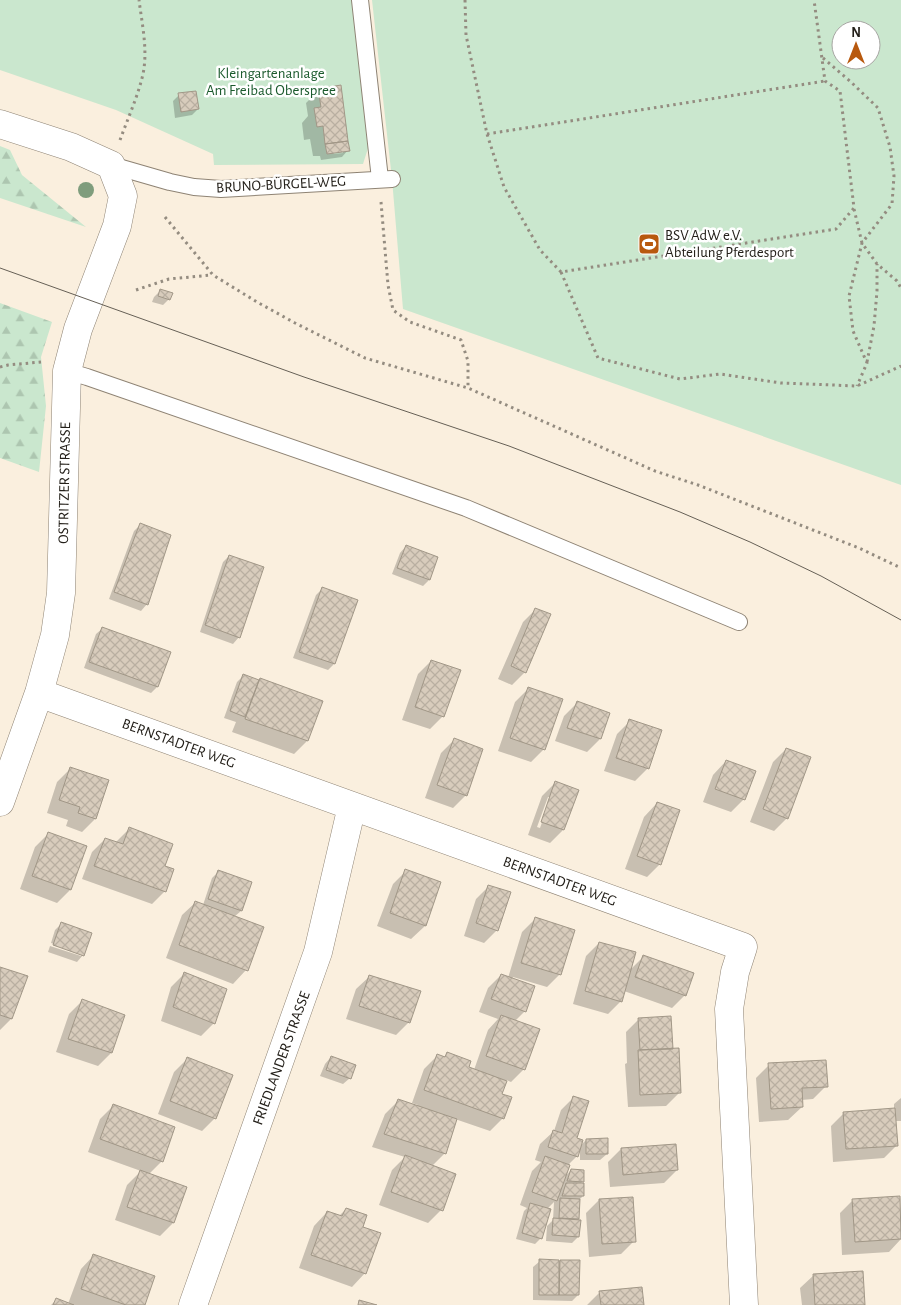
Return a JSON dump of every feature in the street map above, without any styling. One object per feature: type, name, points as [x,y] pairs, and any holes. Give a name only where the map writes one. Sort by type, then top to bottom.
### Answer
[{"type":"street","name":"BRUNO-BÜRGEL-WEG","points":[[0,124],[71,147],[111,165]]},
{"type":"street","name":"OSTRITZER STRASSE","points":[[0,802],[56,635],[61,593],[67,371],[78,330],[117,226],[123,196],[111,165]]},
{"type":"street","name":"BERNSTADTER WEG","points":[[38,693],[743,947],[735,972],[729,1009],[744,1305]]},
{"type":"street","name":"FRIEDLANDER STRASSE","points":[[193,1305],[318,952],[352,806]]},
{"type":"lane","points":[[360,0],[386,179]]},
{"type":"lane","name":"BRUNO-BÜRGEL-WEG","points":[[111,165],[170,182],[221,190],[386,179]]},
{"type":"lane","points":[[67,371],[466,508],[739,622]]},
{"type":"path","points":[[111,165],[144,72],[145,43],[139,0]]},
{"type":"path","points":[[465,0],[466,35],[487,134],[504,187],[540,250],[561,272],[598,358],[680,379],[720,374],[781,383],[857,386],[901,366],[901,364]]},
{"type":"path","points":[[814,0],[825,80]]},
{"type":"path","points":[[822,58],[878,108],[890,147],[894,176],[892,204],[862,244],[849,296],[853,331],[867,363]]},
{"type":"path","points":[[487,134],[825,80],[840,91],[854,208],[862,244],[877,264],[897,281],[901,288]]},
{"type":"path","points":[[386,179],[388,286],[393,310],[410,322],[461,340],[468,360],[468,388]]},
{"type":"path","points":[[561,272],[836,229],[854,208]]},
{"type":"path","points":[[165,217],[213,274],[295,323],[365,358],[468,388],[655,471],[698,485],[850,544],[901,568]]},
{"type":"path","points":[[857,386],[867,363],[874,326],[877,264]]},
{"type":"path","points":[[136,290],[169,279],[213,274]]},
{"type":"path","points":[[0,367],[46,362],[67,371]]},
{"type":"green space","name":"Kleingartenanlage Am Freibad Oberspree","points":[[0,0],[353,0],[370,142],[363,164],[214,165],[213,154],[116,110],[0,70]]},
{"type":"green space","name":"BSV AdW e.V. Abteilung Pferdesport","points":[[372,0],[901,0],[901,485],[403,309],[392,179]]},
{"type":"green space","points":[[0,146],[10,150],[22,175],[86,227],[0,198]]},
{"type":"green space","points":[[0,303],[52,322],[41,357],[46,406],[39,472],[0,458]]},
{"type":"building","points":[[341,85],[348,141],[325,144],[323,126],[317,127],[314,108],[321,107],[318,89]]},
{"type":"building","points":[[196,91],[199,109],[181,112],[178,93]]},
{"type":"building","points":[[348,141],[350,151],[327,154],[325,144]]},
{"type":"building","points":[[160,289],[173,293],[170,300],[158,296]]},
{"type":"building","points":[[140,523],[171,535],[148,605],[114,592]]},
{"type":"building","points":[[406,545],[438,557],[430,580],[397,568]]},
{"type":"building","points":[[229,555],[264,567],[240,638],[205,625]]},
{"type":"building","points":[[322,587],[358,600],[335,664],[299,652]]},
{"type":"building","points":[[535,608],[551,614],[526,673],[511,666]]},
{"type":"building","points":[[102,627],[171,652],[158,687],[89,662]]},
{"type":"building","points":[[431,660],[461,670],[444,717],[415,707]]},
{"type":"building","points":[[243,674],[259,680],[245,717],[230,711]]},
{"type":"building","points":[[260,678],[323,701],[308,741],[245,719]]},
{"type":"building","points":[[528,687],[563,699],[545,750],[510,738]]},
{"type":"building","points":[[577,701],[610,713],[601,739],[567,728]]},
{"type":"building","points":[[629,719],[662,730],[649,769],[616,758]]},
{"type":"building","points":[[454,738],[483,749],[467,796],[437,785]]},
{"type":"building","points":[[786,748],[811,757],[788,819],[763,809]]},
{"type":"building","points":[[726,760],[756,771],[745,800],[715,789]]},
{"type":"building","points":[[70,767],[109,780],[96,819],[78,813],[80,807],[59,800]]},
{"type":"building","points":[[555,781],[579,790],[564,830],[541,822]]},
{"type":"building","points":[[657,802],[680,810],[661,865],[637,856]]},
{"type":"building","points":[[129,827],[173,844],[165,866],[174,869],[166,892],[94,866],[105,838],[123,844]]},
{"type":"building","points":[[48,832],[87,846],[71,890],[32,876]]},
{"type":"building","points":[[405,869],[441,882],[426,926],[390,913]]},
{"type":"building","points":[[218,870],[252,882],[242,911],[208,899]]},
{"type":"building","points":[[488,885],[511,892],[498,931],[476,923]]},
{"type":"building","points":[[195,901],[264,927],[248,971],[179,945]]},
{"type":"building","points":[[535,917],[575,930],[561,975],[521,963]]},
{"type":"building","points":[[61,922],[92,933],[84,956],[53,945]]},
{"type":"building","points":[[599,942],[636,952],[622,1002],[585,991]]},
{"type":"building","points":[[643,955],[694,973],[686,996],[635,977]]},
{"type":"building","points":[[0,967],[28,976],[12,1019],[0,1015]]},
{"type":"building","points":[[184,972],[227,989],[215,1024],[173,1007]]},
{"type":"building","points":[[501,974],[535,986],[526,1012],[491,999]]},
{"type":"building","points":[[369,975],[421,991],[410,1023],[359,1006]]},
{"type":"building","points":[[82,999],[125,1015],[112,1053],[68,1039]]},
{"type":"building","points":[[501,1015],[540,1029],[525,1070],[486,1056]]},
{"type":"building","points":[[671,1016],[673,1049],[640,1050],[638,1018]]},
{"type":"building","points":[[679,1048],[681,1093],[640,1095],[638,1050]]},
{"type":"building","points":[[447,1052],[471,1061],[469,1067],[507,1081],[502,1094],[512,1097],[504,1119],[424,1090],[437,1054],[445,1057]]},
{"type":"building","points":[[331,1056],[356,1065],[351,1079],[326,1070]]},
{"type":"building","points":[[187,1057],[233,1075],[216,1119],[170,1101]]},
{"type":"building","points":[[826,1060],[828,1087],[802,1088],[803,1107],[771,1109],[768,1063]]},
{"type":"building","points":[[573,1096],[589,1101],[577,1138],[583,1140],[578,1157],[548,1147],[553,1130],[562,1133]]},
{"type":"building","points":[[398,1099],[457,1119],[446,1154],[384,1134]]},
{"type":"building","points":[[113,1104],[175,1127],[163,1162],[100,1139]]},
{"type":"building","points":[[895,1108],[898,1146],[846,1149],[843,1112]]},
{"type":"building","points":[[608,1138],[608,1154],[586,1154],[586,1139]]},
{"type":"building","points":[[676,1144],[678,1170],[623,1175],[621,1148]]},
{"type":"building","points":[[405,1155],[456,1174],[443,1211],[391,1192]]},
{"type":"building","points":[[545,1156],[570,1165],[557,1201],[532,1192]]},
{"type":"building","points":[[571,1169],[584,1170],[584,1182],[567,1181]]},
{"type":"building","points":[[140,1170],[187,1187],[174,1223],[127,1207]]},
{"type":"building","points":[[566,1183],[584,1183],[584,1196],[562,1196]]},
{"type":"building","points":[[900,1196],[901,1239],[855,1242],[852,1199]]},
{"type":"building","points":[[633,1197],[636,1242],[602,1244],[599,1199]]},
{"type":"building","points":[[560,1198],[580,1199],[579,1219],[559,1218]]},
{"type":"building","points":[[530,1203],[551,1209],[542,1239],[522,1233]]},
{"type":"building","points":[[346,1208],[367,1215],[363,1227],[381,1233],[366,1274],[311,1255],[327,1211],[342,1216]]},
{"type":"building","points":[[553,1218],[581,1220],[579,1237],[552,1235]]},
{"type":"building","points":[[93,1254],[155,1276],[145,1305],[126,1305],[81,1289]]},
{"type":"building","points":[[539,1259],[559,1260],[559,1295],[539,1295]]},
{"type":"building","points":[[560,1260],[580,1260],[579,1295],[559,1295]]},
{"type":"building","points":[[863,1271],[865,1305],[815,1305],[813,1274]]},
{"type":"building","points":[[642,1287],[644,1305],[601,1305],[599,1291]]},
{"type":"building","points":[[56,1298],[74,1305],[53,1305]]},
{"type":"building","points":[[359,1300],[377,1305],[358,1305]]},
{"type":"tram line","points":[[0,268],[304,377],[509,446],[680,512],[750,542],[821,576],[901,620]]},
{"type":"place","name":"BSV AdW e.V. Abteilung Pferdesport","points":[[649,244]]}]
